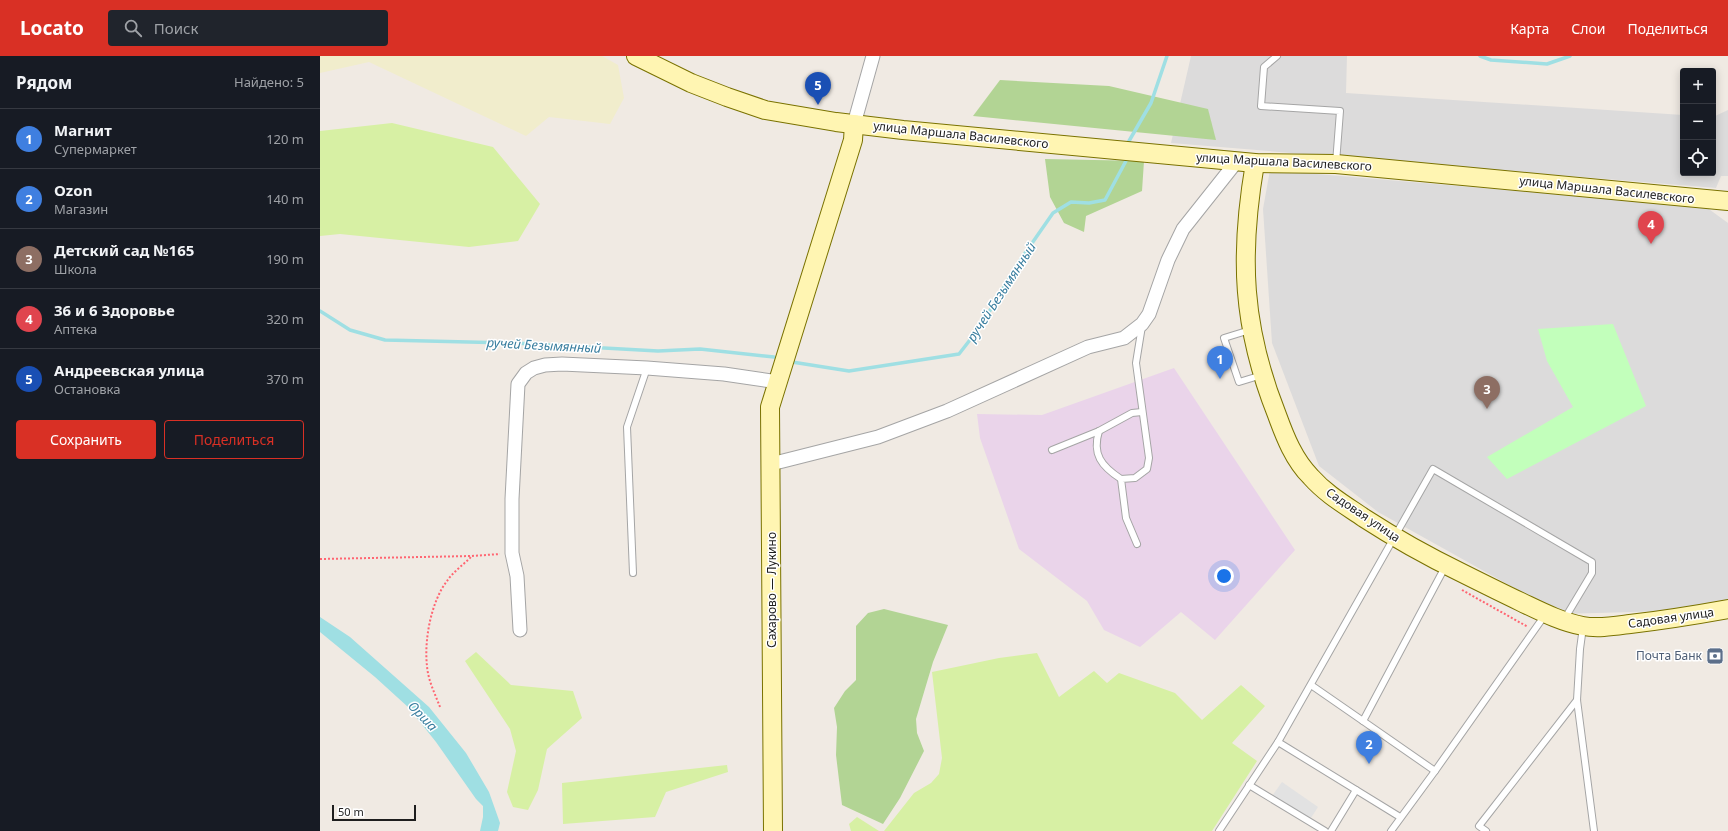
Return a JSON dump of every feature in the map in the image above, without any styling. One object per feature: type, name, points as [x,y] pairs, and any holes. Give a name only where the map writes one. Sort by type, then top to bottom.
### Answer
[{"type":"street","name":"улица Маршала Василевского","points":[[636,56],[690,83],[765,110],[854,124],[903,130],[1255,163],[1336,164],[1724,204]]},
{"type":"street","points":[[854,124],[873,56]]},
{"type":"street","name":"Сахарово — Лукино","points":[[773,831],[770,407],[853,140],[854,124]]},
{"type":"street","points":[[771,464],[878,437],[898,430],[947,411],[1088,347],[1124,338],[1142,324],[1149,314],[1168,260],[1183,229],[1237,161]]},
{"type":"street","name":"Садовая улица","points":[[1255,163],[1250,197],[1246,249],[1246,295],[1251,329],[1262,376],[1290,446],[1299,463],[1310,476],[1334,498],[1394,537],[1446,565],[1546,614],[1564,620],[1583,626],[1603,627],[1655,621],[1728,609]]},
{"type":"street","points":[[520,630],[517,576],[512,552],[516,398],[518,384],[526,373],[534,368],[556,364],[646,368],[724,374],[778,382]]},
{"type":"lane","points":[[1277,56],[1264,67],[1261,106],[1340,111],[1336,164]]},
{"type":"lane","points":[[1099,431],[1096,443],[1099,457],[1109,471],[1121,479],[1135,478],[1147,469],[1149,458],[1136,363],[1142,324]]},
{"type":"lane","points":[[1251,329],[1224,338],[1239,382],[1262,376]]},
{"type":"lane","points":[[633,573],[627,427],[646,368]]},
{"type":"lane","points":[[1052,450],[1099,431],[1132,413],[1142,412]]},
{"type":"lane","points":[[1219,831],[1278,742],[1433,469],[1592,562],[1592,573],[1564,620]]},
{"type":"lane","points":[[1121,479],[1126,518],[1136,544]]},
{"type":"lane","points":[[1363,721],[1446,565]]},
{"type":"lane","points":[[1391,831],[1546,614]]},
{"type":"lane","points":[[1583,626],[1577,700],[1594,831]]},
{"type":"lane","points":[[1311,685],[1435,771]]},
{"type":"lane","points":[[1486,831],[1479,826],[1577,700]]},
{"type":"lane","points":[[1278,742],[1400,817]]},
{"type":"lane","points":[[1249,785],[1325,831]]},
{"type":"lane","points":[[1331,831],[1356,790]]},
{"type":"path","points":[[320,559],[411,556],[472,556],[512,552]]},
{"type":"path","points":[[440,707],[432,687],[427,667],[427,643],[434,606],[447,580],[472,556]]},
{"type":"path","points":[[1460,589],[1534,631]]},
{"type":"shaded area","points":[[320,56],[602,56],[618,65],[624,98],[610,124],[549,117],[526,136],[369,62],[320,73]]},
{"type":"shaded area","points":[[1191,56],[1347,56],[1346,93],[1680,115],[1680,176],[1716,176],[1716,116],[1728,110],[1728,176],[1721,176],[1716,188],[1171,143]]},
{"type":"shaded area","points":[[1270,170],[1706,207],[1728,223],[1728,600],[1668,611],[1561,614],[1378,512],[1319,466],[1272,343],[1263,209]]},
{"type":"shaded area","points":[[1174,368],[1295,550],[1215,640],[1181,612],[1140,647],[1104,630],[1087,601],[1019,549],[980,438],[977,414],[1042,415]]},
{"type":"shaded area","points":[[1282,782],[1318,807],[1307,824],[1270,799]]},
{"type":"green space","points":[[1000,80],[1109,86],[1208,109],[1216,140],[973,116]]},
{"type":"green space","points":[[392,123],[493,147],[540,204],[518,241],[469,247],[340,234],[320,236],[320,131]]},
{"type":"green space","points":[[1045,159],[1144,161],[1142,191],[1086,216],[1084,232],[1064,223],[1050,197]]},
{"type":"green space","points":[[1613,324],[1646,406],[1507,479],[1487,457],[1573,407],[1547,361],[1538,329]]},
{"type":"green space","points":[[884,609],[948,625],[933,662],[916,719],[917,733],[924,751],[900,798],[883,824],[842,805],[836,755],[837,727],[834,708],[845,691],[856,680],[856,626],[868,613]]},
{"type":"green space","points":[[476,652],[511,685],[573,691],[582,718],[547,749],[538,790],[528,810],[513,807],[507,792],[516,751],[510,729],[465,661]]},
{"type":"green space","points":[[1037,653],[1059,697],[1094,671],[1107,683],[1119,673],[1175,693],[1202,720],[1241,685],[1265,706],[1232,743],[1257,761],[1212,831],[884,831],[914,793],[931,783],[939,774],[942,758],[932,672],[999,658]]},
{"type":"green space","points":[[727,765],[728,772],[666,792],[655,817],[563,824],[562,783]]},
{"type":"green space","points":[[857,817],[879,831],[851,831],[849,824]]},
{"type":"water","name":"Орша","points":[[320,617],[350,637],[429,707],[466,753],[489,792],[500,823],[498,831],[480,831],[483,817],[483,806],[476,799],[436,742],[408,707],[375,677],[320,632]]},
{"type":"waterway","name":"ручей Безымянный","points":[[1129,141],[1151,103],[1167,56]]},
{"type":"waterway","name":"ручей Безымянный","points":[[1480,56],[1491,60],[1547,64],[1570,56]]},
{"type":"waterway","name":"ручей Безымянный","points":[[792,362],[849,371],[959,354],[980,327],[1021,259],[1053,213],[1071,202],[1089,203],[1105,200],[1127,159]]},
{"type":"waterway","name":"ручей Безымянный","points":[[320,311],[350,330],[385,340],[514,343],[658,351],[700,349],[774,357]]},
{"type":"place","name":"Андреевская улица","points":[[818,105]]},
{"type":"place","name":"36 и 6 Здоровье","points":[[1651,244]]},
{"type":"place","name":"Магнит","points":[[1220,379]]},
{"type":"place","name":"Детский сад №165","points":[[1487,409]]},
{"type":"place","name":"Почта Банк","points":[[1715,656]]},
{"type":"place","name":"Ozon","points":[[1369,764]]}]
